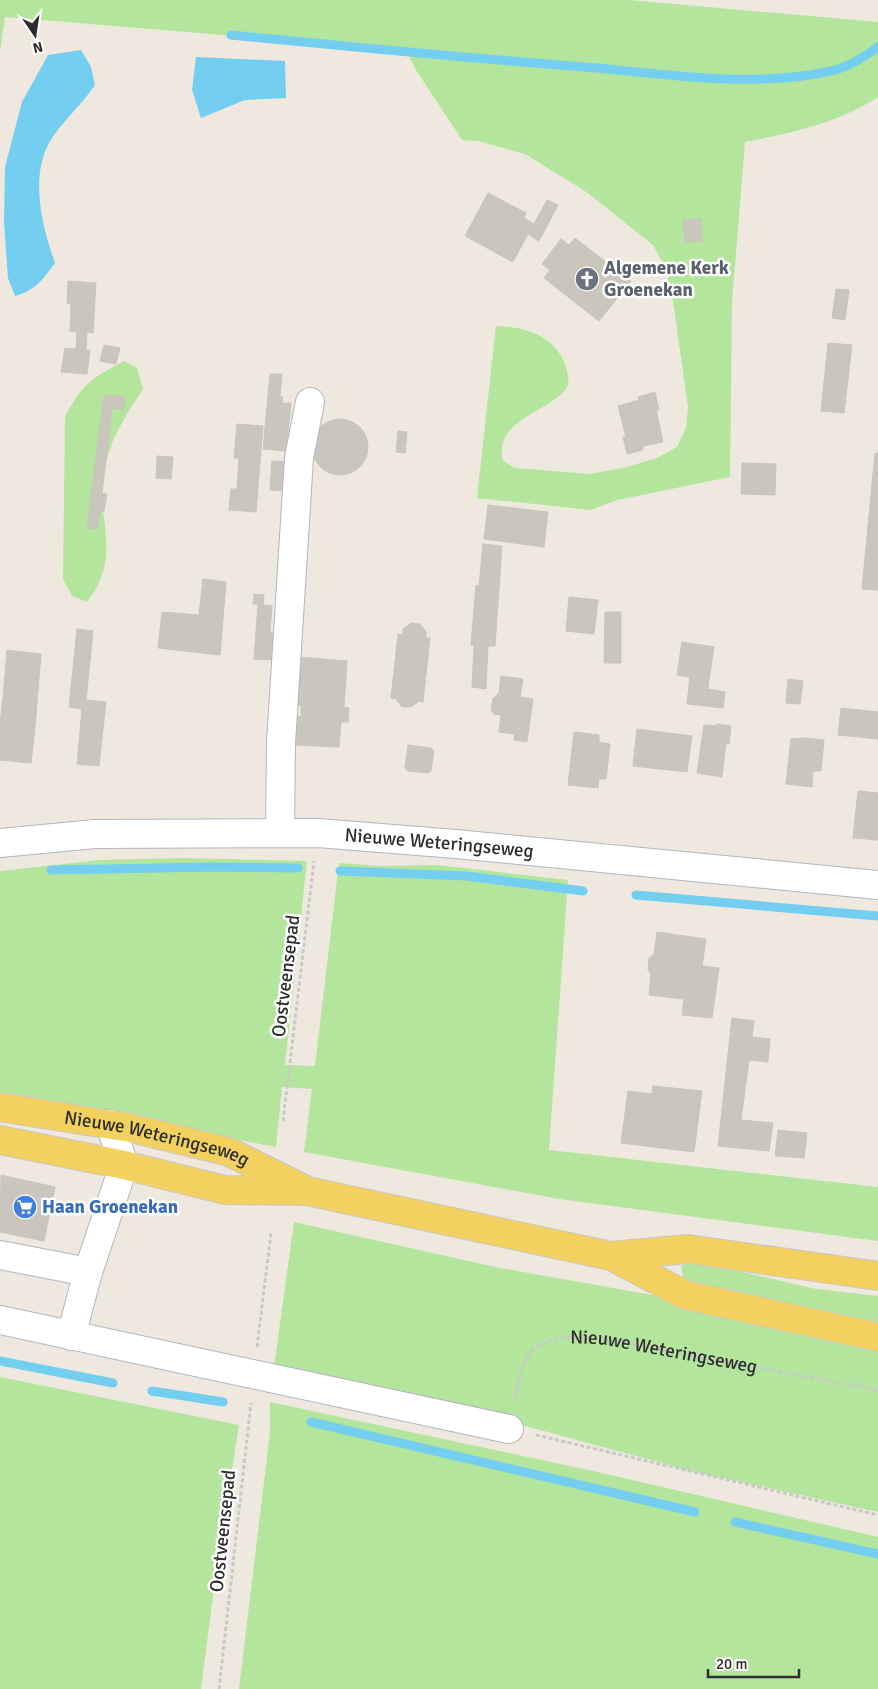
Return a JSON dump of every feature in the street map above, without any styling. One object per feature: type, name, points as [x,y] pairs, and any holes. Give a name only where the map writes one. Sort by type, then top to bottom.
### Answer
[{"type":"main road","name":"Nieuwe Weteringseweg","points":[[0,1107],[110,1124],[229,1152],[307,1191]]},
{"type":"main road","name":"Nieuwe Weteringseweg","points":[[0,1140],[124,1165],[226,1190],[307,1191],[611,1256],[685,1295],[878,1337]]},
{"type":"main road","name":"Nieuwe Weteringseweg","points":[[611,1256],[688,1248],[878,1276]]},
{"type":"street","points":[[280,832],[281,743],[299,458],[310,402]]},
{"type":"street","name":"Nieuwe Weteringseweg","points":[[0,843],[95,834],[318,833],[456,844],[878,885]]},
{"type":"street","points":[[71,1336],[88,1272],[124,1165],[110,1124]]},
{"type":"street","points":[[0,1255],[88,1272]]},
{"type":"street","points":[[0,1320],[223,1367],[256,1363],[509,1429]]},
{"type":"path","name":"Oostveensepad","points":[[283,1121],[318,833]]},
{"type":"path","name":"Oostveensepad","points":[[219,1689],[272,1233]]},
{"type":"path","name":"Nieuwe Weteringseweg","points":[[509,1429],[523,1365],[528,1354],[560,1338],[606,1339],[878,1390]]},
{"type":"path","points":[[509,1429],[878,1515]]},
{"type":"green space","points":[[0,0],[629,0],[878,22],[878,97],[847,114],[814,126],[745,142],[732,302],[730,477],[617,500],[591,510],[477,498],[496,326],[530,332],[549,342],[563,359],[568,380],[566,389],[547,405],[524,419],[506,436],[502,447],[503,461],[515,468],[590,474],[627,467],[657,458],[677,447],[686,428],[688,407],[673,301],[666,269],[653,245],[588,193],[525,154],[478,141],[462,140],[416,70],[406,50],[5,17],[0,52]]},
{"type":"green space","points":[[124,361],[137,368],[143,389],[119,428],[107,459],[102,490],[106,538],[104,569],[98,585],[87,602],[72,596],[63,579],[65,417],[77,397],[89,383]]},
{"type":"green space","points":[[183,858],[307,861],[285,1065],[315,1066],[339,863],[379,866],[437,865],[568,880],[549,1150],[878,1187],[878,1241],[559,1199],[304,1152],[312,1089],[282,1087],[276,1147],[0,1094],[0,871],[99,860]]},
{"type":"green space","points":[[294,1222],[495,1267],[697,1303],[878,1344],[878,1512],[691,1471],[485,1415],[274,1367]]},
{"type":"green space","points":[[694,1261],[816,1289],[878,1296],[878,1326],[691,1283],[683,1278],[681,1266]]},
{"type":"green space","points":[[0,1377],[239,1425],[216,1573],[201,1689],[0,1689]]},
{"type":"green space","points":[[270,1402],[593,1471],[878,1537],[878,1689],[239,1689],[270,1432]]},
{"type":"water","points":[[81,50],[91,67],[95,85],[54,135],[43,157],[40,171],[39,187],[42,218],[55,263],[33,288],[15,296],[8,278],[4,223],[5,167],[22,102],[48,55]]},
{"type":"water","points":[[196,57],[285,61],[286,98],[245,100],[201,118],[192,90]]},
{"type":"building","points":[[488,193],[526,213],[524,218],[534,224],[547,200],[558,205],[539,241],[528,234],[513,262],[465,236]]},
{"type":"building","points":[[701,219],[702,241],[685,242],[683,220]]},
{"type":"building","name":"Algemene Kerk Groenekan","points":[[575,238],[631,281],[599,321],[544,278],[550,270],[542,264],[561,239],[569,245]]},
{"type":"building","points":[[68,281],[96,283],[93,333],[87,332],[86,350],[90,350],[87,374],[61,372],[65,348],[76,349],[77,332],[70,331],[71,304],[67,303]]},
{"type":"building","points":[[836,289],[849,290],[845,320],[832,318]]},
{"type":"building","points":[[828,343],[852,345],[844,413],[821,411]]},
{"type":"building","points":[[104,345],[120,348],[116,364],[100,361]]},
{"type":"building","points":[[270,374],[282,374],[280,397],[283,397],[282,403],[291,403],[286,451],[263,449]]},
{"type":"building","points":[[655,392],[659,410],[656,410],[663,442],[643,446],[643,450],[627,454],[623,437],[626,437],[618,406],[639,400],[638,397]]},
{"type":"building","points":[[104,395],[124,396],[124,410],[112,408],[102,494],[107,494],[104,511],[100,511],[98,529],[87,528]]},
{"type":"building","points":[[335,419],[345,419],[360,427],[366,436],[368,447],[366,458],[360,467],[345,475],[335,475],[324,470],[317,463],[312,452],[312,442],[317,431],[324,424]]},
{"type":"building","points":[[237,424],[263,426],[256,512],[229,510],[231,489],[237,489],[239,458],[234,458]]},
{"type":"building","points":[[398,431],[407,432],[405,453],[396,452]]},
{"type":"building","points":[[875,453],[878,453],[878,590],[862,589]]},
{"type":"building","points":[[157,456],[173,457],[171,479],[156,478]]},
{"type":"building","points":[[272,461],[291,462],[287,491],[270,490]]},
{"type":"building","points":[[742,463],[776,464],[775,495],[741,494]]},
{"type":"building","points":[[488,505],[548,512],[544,547],[484,539]]},
{"type":"building","points":[[483,544],[502,546],[495,646],[488,646],[486,689],[472,687],[474,645],[471,645],[476,585],[479,586]]},
{"type":"building","points":[[203,579],[226,582],[220,655],[158,648],[162,612],[199,615]]},
{"type":"building","points":[[254,594],[264,595],[263,605],[272,606],[270,633],[281,634],[279,660],[254,659],[258,604],[253,604]]},
{"type":"building","points":[[569,597],[598,600],[594,634],[566,631]]},
{"type":"building","points":[[605,612],[621,612],[621,663],[604,663]]},
{"type":"building","points":[[411,623],[420,624],[426,632],[426,638],[430,638],[423,702],[419,701],[411,707],[402,707],[396,699],[391,698],[398,634],[403,635],[403,629]]},
{"type":"building","points":[[77,629],[93,631],[86,700],[106,702],[99,766],[77,764],[82,709],[69,707]]},
{"type":"building","points":[[682,642],[714,647],[709,680],[677,675]]},
{"type":"building","points":[[7,650],[41,654],[35,727],[13,725],[16,700],[3,699]]},
{"type":"building","points":[[300,657],[347,661],[344,707],[349,708],[348,722],[341,722],[339,747],[295,745],[298,716],[301,717],[301,705],[297,705]]},
{"type":"building","points":[[501,676],[523,679],[520,697],[533,699],[527,742],[514,740],[515,734],[499,732],[501,715],[494,714],[491,710],[493,698],[499,693]]},
{"type":"building","points":[[690,677],[709,680],[706,706],[687,704]]},
{"type":"building","points":[[788,679],[803,681],[800,704],[786,703]]},
{"type":"building","points":[[708,689],[725,692],[723,708],[706,706]]},
{"type":"building","points":[[3,699],[16,700],[13,725],[35,727],[31,763],[0,760],[0,723]]},
{"type":"building","points":[[841,708],[878,712],[878,739],[838,735]]},
{"type":"building","points":[[716,724],[731,726],[729,744],[726,743],[722,777],[697,773],[704,725],[716,726]]},
{"type":"building","points":[[637,729],[692,736],[687,772],[633,766]]},
{"type":"building","points":[[574,732],[599,735],[599,742],[610,744],[606,779],[599,779],[598,788],[568,785]]},
{"type":"building","points":[[791,739],[824,740],[821,771],[813,771],[812,787],[786,784]]},
{"type":"building","points":[[408,745],[431,748],[434,751],[431,771],[428,773],[408,771],[405,768]]},
{"type":"building","points":[[858,791],[878,793],[878,840],[853,838]]},
{"type":"building","points":[[657,932],[706,939],[702,966],[719,968],[712,1018],[682,1015],[684,999],[649,995],[651,974],[648,970],[649,958],[654,954]]},
{"type":"building","points":[[732,1018],[754,1021],[752,1037],[770,1039],[768,1062],[749,1060],[741,1120],[773,1123],[769,1151],[718,1146]]},
{"type":"building","points":[[653,1086],[702,1091],[694,1152],[621,1143],[628,1091],[652,1094]]},
{"type":"building","points":[[778,1130],[807,1133],[804,1158],[775,1156]]},
{"type":"building","points":[[1,1175],[55,1187],[44,1241],[0,1232]]},
{"type":"waterway","points":[[231,35],[685,77],[743,79],[773,79],[831,71],[862,58],[878,47]]},
{"type":"waterway","points":[[51,870],[212,867],[298,868]]},
{"type":"waterway","points":[[340,871],[466,876],[583,891]]},
{"type":"waterway","points":[[636,895],[878,916]]},
{"type":"waterway","points":[[0,1361],[113,1383]]},
{"type":"waterway","points":[[152,1391],[223,1402]]},
{"type":"waterway","points":[[311,1422],[695,1512]]},
{"type":"waterway","points":[[735,1522],[878,1554]]},
{"type":"place","name":"Algemene Kerk Groenekan","points":[[587,279]]},
{"type":"place","name":"Haan Groenekan","points":[[25,1207]]}]
